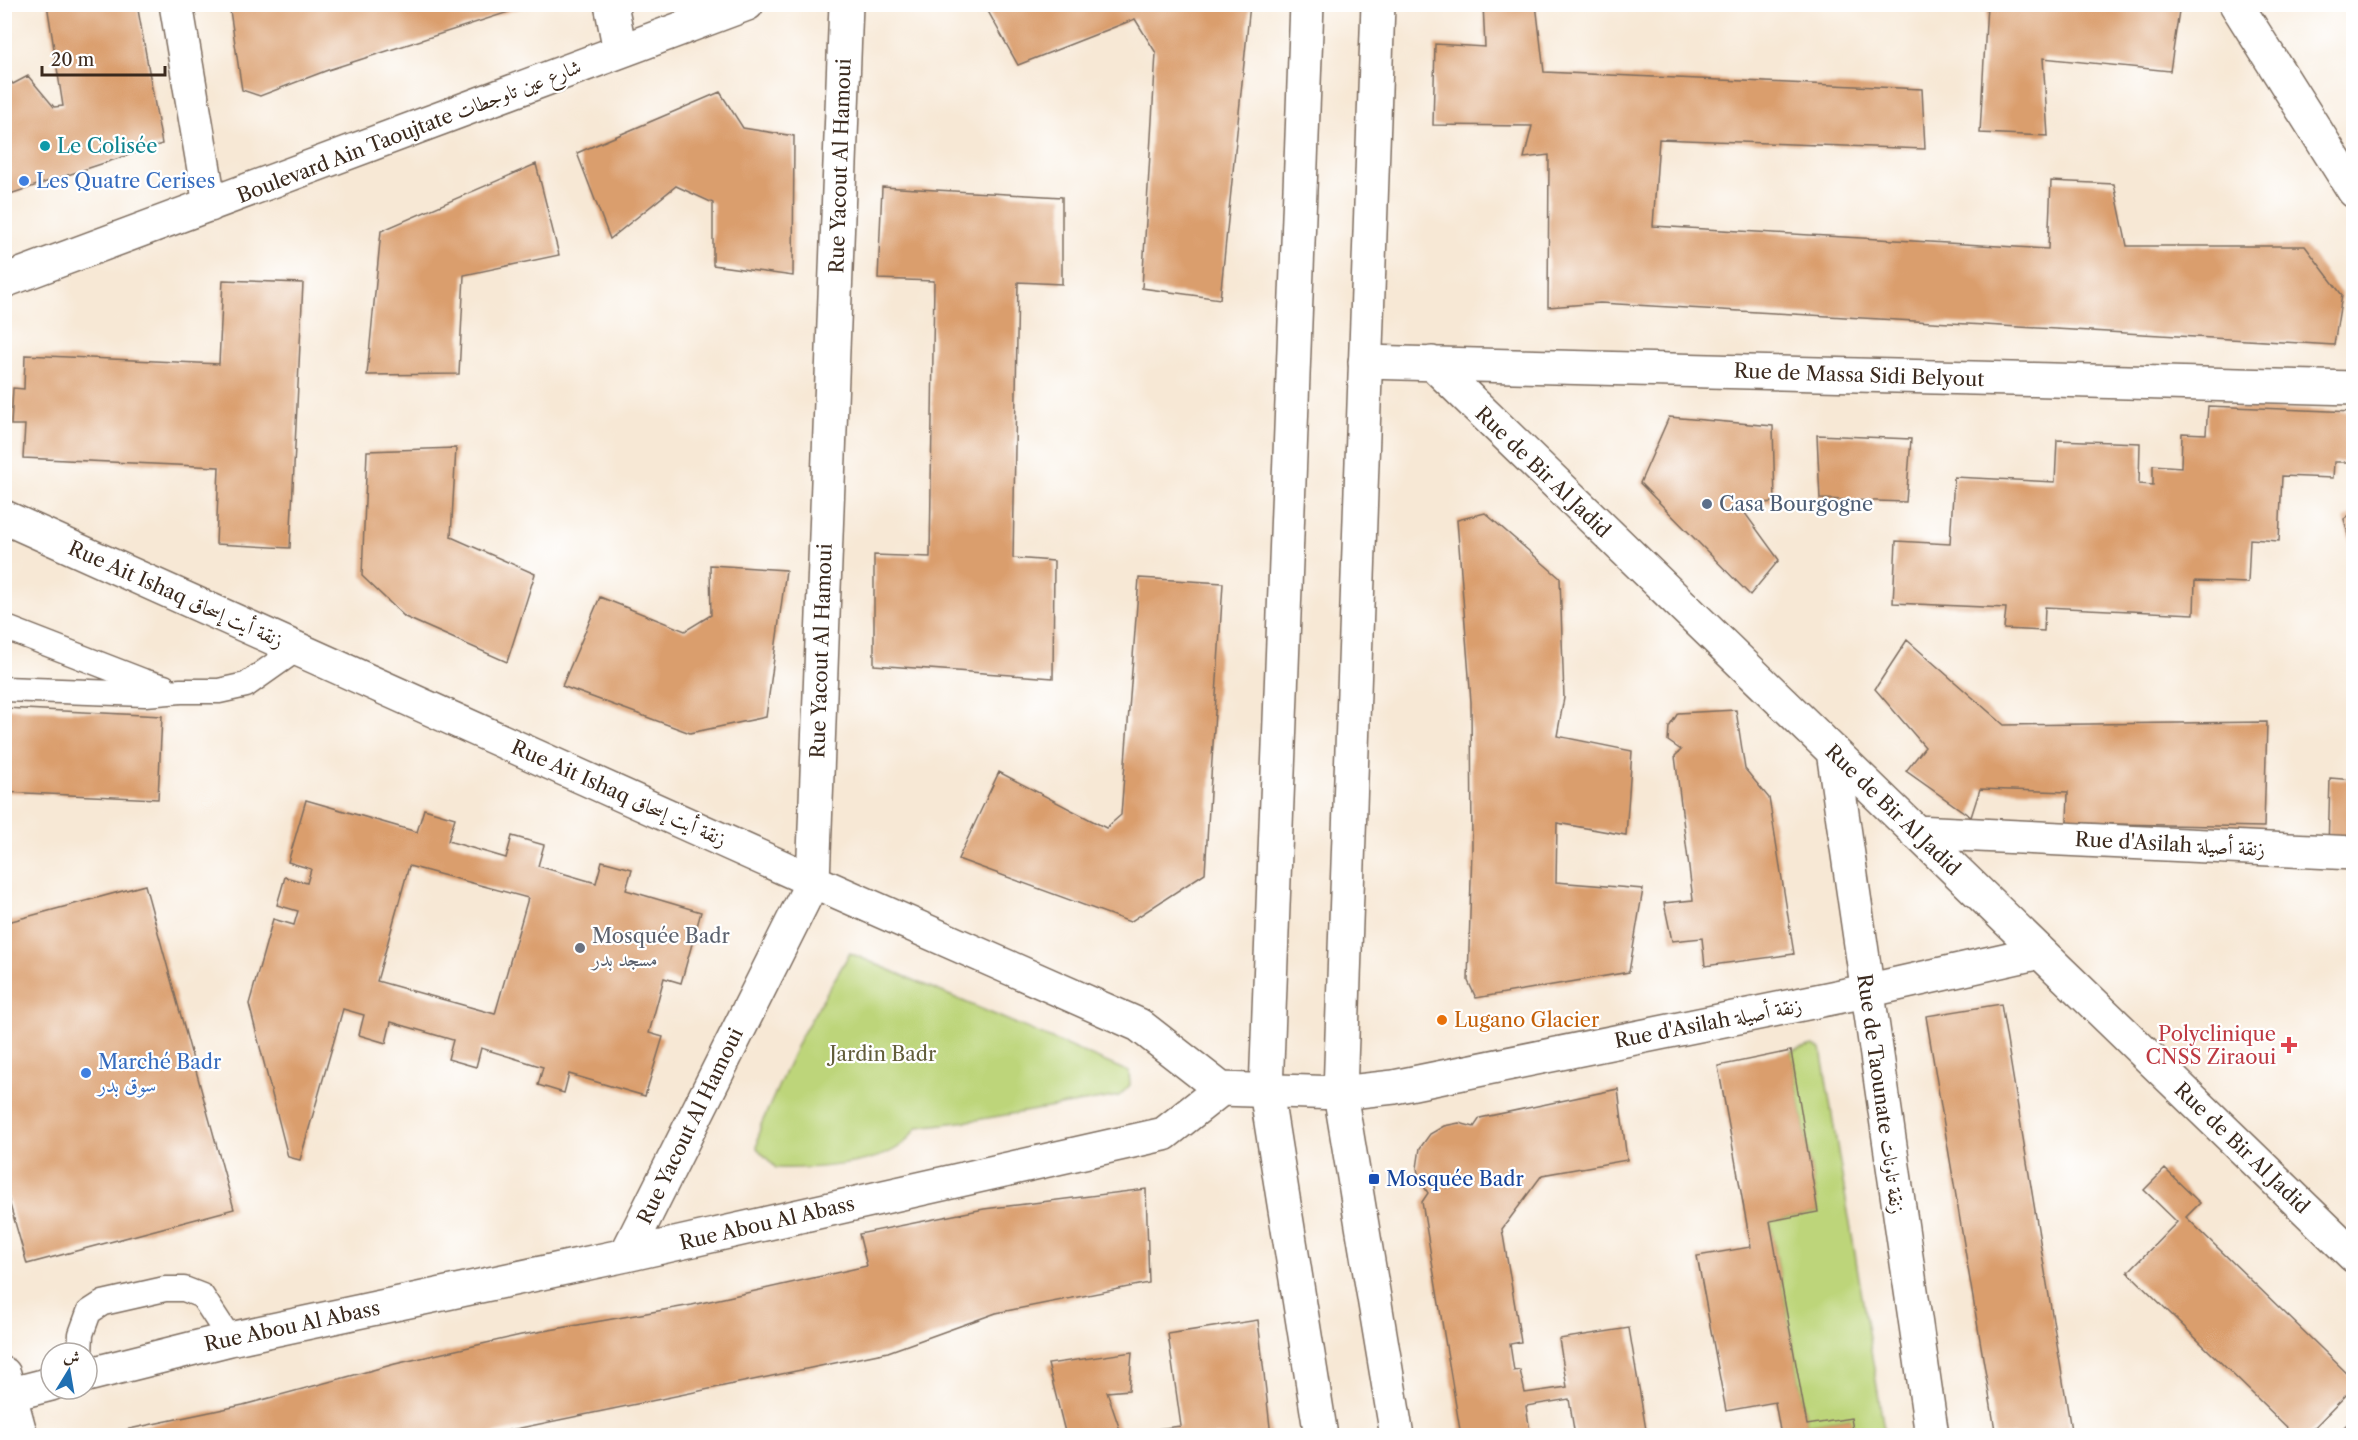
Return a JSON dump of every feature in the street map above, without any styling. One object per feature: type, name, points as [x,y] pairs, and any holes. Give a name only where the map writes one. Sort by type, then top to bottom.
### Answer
[{"type":"street","points":[[176,4],[210,206]]},
{"type":"street","points":[[611,4],[621,51]]},
{"type":"street","name":"Boulevard Ain Taoujtate شارع عين تاوجطات","points":[[4,281],[747,4]]},
{"type":"street","name":"Rue Yacout Al Hamoui","points":[[626,1255],[813,881],[846,4]]},
{"type":"street","points":[[1307,4],[1266,1091],[1321,1436]]},
{"type":"street","points":[[1378,4],[1340,1093],[1396,1436]]},
{"type":"street","points":[[2236,4],[2354,191]]},
{"type":"street","name":"Rue de Massa Sidi Belyout","points":[[1365,362],[2354,388]]},
{"type":"street","name":"Rue de Bir Al Jadid","points":[[1432,363],[2354,1256]]},
{"type":"street","name":"Rue Ait Ishaq زنقة أيت إسحاق","points":[[4,517],[1139,1025],[1221,1089]]},
{"type":"street","name":"Rue de Taounate زنقة تاونات","points":[[1833,751],[1932,1436]]},
{"type":"street","name":"Rue d'Asilah زنقة أصيلة","points":[[1915,832],[2354,853]]},
{"type":"street","name":"Rue d'Asilah زنقة أصيلة","points":[[1221,1089],[1340,1093],[1394,1087],[1866,991],[2040,952]]},
{"type":"street","name":"Rue Abou Al Abass","points":[[99,1371],[230,1339],[626,1255],[1164,1134],[1221,1089]]},
{"type":"street","points":[[21,1436],[6,1389],[39,1385]]},
{"type":"lane","points":[[4,627],[143,681],[181,691]]},
{"type":"lane","points":[[4,689],[145,694],[219,691],[246,685],[297,649]]},
{"type":"lane","points":[[81,1341],[81,1334],[89,1312],[103,1303],[165,1289],[184,1289],[202,1296],[230,1339]]},
{"type":"green space","name":"Jardin Badr","points":[[850,953],[1129,1072],[1130,1085],[1119,1096],[976,1120],[918,1127],[905,1142],[891,1151],[860,1162],[824,1167],[776,1168],[757,1148],[760,1127],[800,1038]]},
{"type":"green space","points":[[1813,1045],[1821,1049],[1885,1435],[1854,1435],[1850,1418],[1807,1425],[1770,1221],[1818,1212],[1791,1051]]},
{"type":"building","points":[[47,4],[137,4],[162,144],[4,196],[4,73],[13,84],[28,76],[54,107],[63,106]]},
{"type":"building","points":[[229,4],[530,5],[328,70],[260,96],[242,90]]},
{"type":"building","points":[[984,4],[1250,4],[1220,299],[1142,288],[1156,53],[1135,19],[1018,65]]},
{"type":"building","points":[[1483,4],[1536,4],[1544,72],[1922,89],[1925,149],[1659,139],[1653,226],[2048,249],[2051,181],[2114,184],[2127,246],[2305,246],[2342,295],[2334,345],[1600,303],[1548,307],[1549,155],[1524,158],[1532,126],[1433,125],[1435,44],[1485,47]]},
{"type":"building","points":[[1987,4],[2180,4],[2170,71],[2043,58],[2048,136],[1980,133]]},
{"type":"building","points":[[720,92],[743,128],[794,136],[793,276],[713,265],[713,203],[676,186],[610,239],[577,153]]},
{"type":"building","points":[[536,164],[559,255],[464,275],[459,374],[367,375],[381,231]]},
{"type":"building","points":[[882,187],[1062,197],[1062,284],[1018,282],[1013,558],[1054,561],[1053,678],[874,665],[874,555],[930,557],[934,281],[878,279]]},
{"type":"building","points":[[223,280],[303,283],[290,548],[216,544],[219,467],[23,458],[25,425],[11,425],[13,388],[24,389],[25,355],[219,364]]},
{"type":"building","points":[[2208,406],[2354,412],[2354,462],[2334,462],[2333,478],[2282,476],[2279,541],[2250,539],[2248,583],[2195,581],[2194,614],[2045,607],[2044,631],[2004,629],[2006,608],[1893,603],[1896,541],[1950,544],[1954,477],[2055,482],[2057,440],[2140,443],[2139,484],[2153,485],[2153,465],[2181,467],[2182,433],[2206,434]]},
{"type":"building","points":[[1669,417],[1773,426],[1775,502],[1739,505],[1779,560],[1750,595],[1640,483]]},
{"type":"building","points":[[1817,435],[1911,439],[1906,502],[1820,499]]},
{"type":"building","points":[[456,448],[451,537],[535,574],[507,662],[405,617],[362,576],[367,451]]},
{"type":"building","points":[[2354,512],[2354,555],[2353,555],[2344,519]]},
{"type":"building","points":[[1485,513],[1560,578],[1564,698],[1557,736],[1632,751],[1626,835],[1557,823],[1556,882],[1643,889],[1629,972],[1476,998],[1468,981],[1472,847],[1471,702],[1457,520]]},
{"type":"building","points":[[710,565],[786,570],[766,717],[690,733],[562,686],[600,597],[685,631],[711,615]]},
{"type":"building","points":[[1139,578],[1223,583],[1205,873],[1130,922],[958,859],[999,772],[1106,828],[1121,815]]},
{"type":"building","points":[[1907,640],[2004,725],[2267,722],[2264,827],[2067,823],[2068,792],[1980,789],[1971,817],[1906,771],[1925,747],[1875,689]]},
{"type":"building","points":[[4,708],[162,716],[158,799],[4,792]]},
{"type":"building","points":[[1736,710],[1745,769],[1769,798],[1794,954],[1705,966],[1702,938],[1672,941],[1664,903],[1693,900],[1675,756],[1681,750],[1668,741],[1669,727],[1678,713]]},
{"type":"building","points":[[2330,778],[2354,780],[2354,851],[2328,849]]},
{"type":"building","name":"Mosquée Badr مسجد بدر","points":[[306,800],[417,832],[424,809],[455,818],[448,841],[506,858],[512,836],[544,845],[538,866],[596,883],[602,861],[632,869],[626,890],[701,912],[681,983],[664,978],[649,1033],[663,1037],[645,1096],[569,1074],[564,1093],[538,1085],[543,1067],[481,1048],[476,1067],[448,1059],[453,1040],[391,1022],[386,1043],[359,1035],[364,1015],[343,1009],[300,1160],[288,1157],[249,1004],[273,919],[294,925],[298,911],[277,905],[285,877],[307,883],[311,869],[288,862]],"holes":[[[409,866],[528,898],[495,1014],[377,981]]]},
{"type":"building","points":[[145,885],[234,1209],[27,1264],[4,1184],[4,923]]},
{"type":"building","points":[[2001,1004],[2072,1436],[1996,1436],[1926,1016]]},
{"type":"building","points":[[1791,1051],[1818,1212],[1770,1221],[1807,1425],[1851,1418],[1854,1436],[1781,1436],[1775,1402],[1726,1411],[1697,1256],[1751,1247],[1718,1066]]},
{"type":"building","points":[[1618,1089],[1627,1160],[1542,1175],[1502,1229],[1521,1342],[1510,1344],[1514,1371],[1520,1370],[1525,1393],[1567,1387],[1559,1339],[1629,1328],[1647,1436],[1575,1436],[1569,1399],[1526,1406],[1530,1431],[1521,1432],[1522,1436],[1461,1436],[1422,1202],[1428,1193],[1419,1178],[1417,1168],[1420,1148],[1430,1134],[1444,1126],[1459,1123],[1474,1127],[1480,1118]]},
{"type":"building","points":[[2165,1169],[2200,1203],[2186,1217],[2354,1380],[2354,1387],[2306,1436],[2296,1436],[2128,1272],[2177,1222],[2144,1190]]},
{"type":"building","points":[[1146,1189],[1149,1283],[996,1313],[888,1352],[482,1436],[96,1436],[243,1405],[395,1364],[521,1335],[692,1305],[867,1266],[859,1234],[984,1209]]},
{"type":"building","points":[[1258,1320],[1271,1436],[1066,1436],[1048,1364],[1132,1352],[1129,1390],[1107,1392],[1121,1433],[1181,1426],[1168,1334]]},
{"type":"place","name":"Le Colisée","points":[[45,146]]},
{"type":"place","name":"Les Quatre Cerises","points":[[24,181]]},
{"type":"place","name":"Casa Bourgogne","points":[[1707,504]]},
{"type":"place","name":"Mosquée Badr مسجد بدر","points":[[580,948]]},
{"type":"place","name":"Lugano Glacier","points":[[1442,1020]]},
{"type":"place","name":"Polyclinique CNSS Ziraoui","points":[[2289,1045]]},
{"type":"place","name":"Marché Badr سوق بدر","points":[[86,1073]]},
{"type":"place","name":"Mosquée Badr","points":[[1374,1179]]}]
